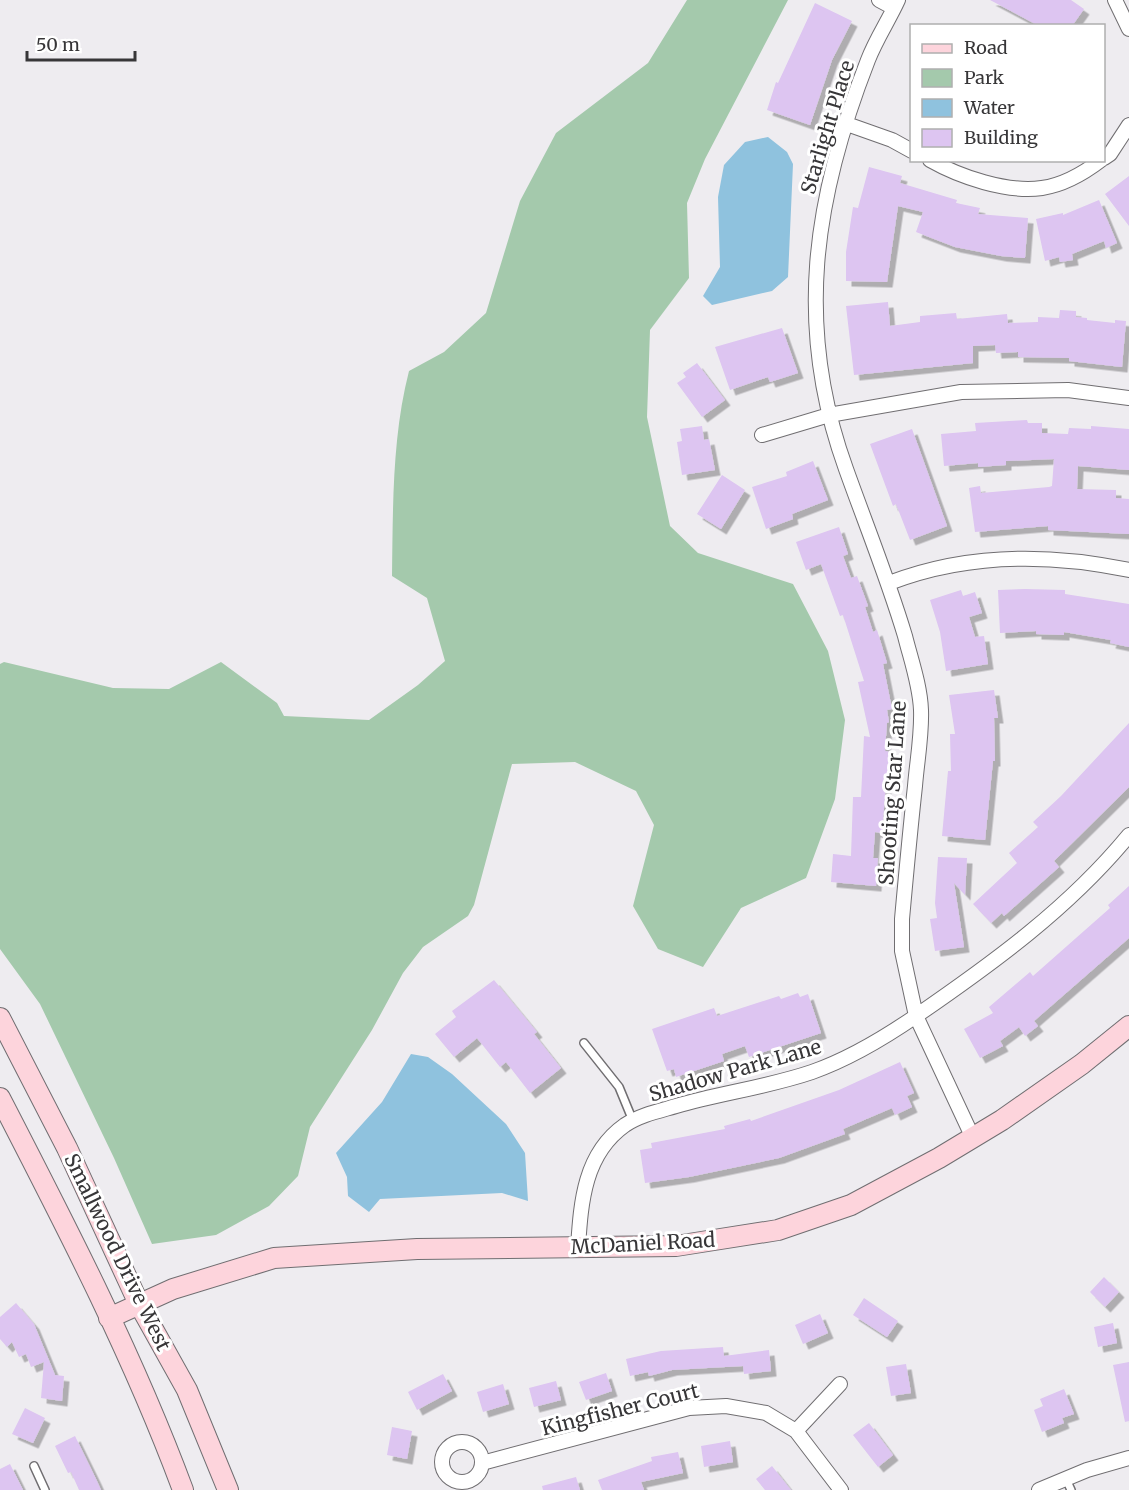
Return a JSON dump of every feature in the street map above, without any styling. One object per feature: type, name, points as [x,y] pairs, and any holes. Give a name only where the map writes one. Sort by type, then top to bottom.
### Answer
[{"type":"main road","name":"Smallwood Drive West","points":[[0,1018],[67,1148],[139,1304],[187,1390],[228,1490]]},
{"type":"main road","name":"McDaniel Road","points":[[109,1318],[173,1289],[274,1258],[417,1249],[693,1245],[778,1230],[851,1205],[973,1138],[1082,1064],[1129,1026]]},
{"type":"main road","name":"Smallwood Drive West","points":[[0,1098],[109,1318],[167,1448],[183,1490]]},
{"type":"street","points":[[879,0],[896,4]]},
{"type":"street","points":[[1115,0],[1129,29]]},
{"type":"street","name":"Starlight Place","points":[[829,415],[819,360],[816,261],[824,201],[844,123],[868,58],[896,4]]},
{"type":"street","points":[[844,123],[891,140],[910,150]]},
{"type":"street","points":[[1105,157],[1110,154],[1129,125]]},
{"type":"street","points":[[935,162],[994,185],[1042,188],[1081,174],[1098,162]]},
{"type":"street","points":[[762,435],[829,415],[961,392],[1068,390],[1129,398]]},
{"type":"street","name":"Shooting Star Lane","points":[[829,415],[845,467],[889,583],[915,672],[921,710],[902,920],[902,951],[916,1017],[973,1138]]},
{"type":"street","points":[[889,583],[927,569],[1014,558],[1086,561],[1129,570]]},
{"type":"street","name":"Shadow Park Lane","points":[[578,1247],[583,1193],[590,1172],[601,1150],[616,1133],[633,1121],[695,1101],[813,1072],[880,1040],[984,970],[1054,913],[1129,835]]},
{"type":"street","points":[[796,1431],[840,1384]]},
{"type":"street","name":"Kingfisher Court","points":[[482,1462],[689,1408],[744,1407],[766,1413],[796,1431],[841,1490]]},
{"type":"street","points":[[1039,1490],[1068,1484],[1129,1458]]},
{"type":"lane","points":[[584,1043],[619,1088],[633,1121]]},
{"type":"lane","points":[[34,1466],[45,1490]]},
{"type":"green space","points":[[687,0],[788,0],[705,159],[687,203],[689,278],[650,330],[647,417],[670,526],[698,553],[793,584],[828,651],[845,720],[835,799],[806,878],[741,908],[703,967],[658,949],[633,906],[654,825],[636,791],[575,762],[512,764],[474,905],[468,916],[423,947],[403,973],[372,1030],[310,1127],[298,1176],[269,1206],[216,1235],[152,1244],[114,1158],[40,1004],[0,949],[0,664],[4,662],[113,688],[169,689],[221,662],[277,703],[284,716],[369,720],[418,685],[445,661],[427,598],[392,576],[396,447],[409,371],[444,352],[486,313],[520,201],[556,133],[648,63]]},
{"type":"water","points":[[768,137],[787,152],[793,164],[788,277],[772,291],[712,305],[703,296],[720,267],[718,197],[724,165],[745,142]]},
{"type":"water","points":[[411,1054],[428,1057],[452,1074],[506,1124],[525,1153],[528,1201],[502,1193],[380,1199],[369,1212],[348,1196],[347,1177],[336,1153],[382,1102]]},
{"type":"building","points":[[990,0],[1071,0],[1084,9],[1073,24],[1035,24]]},
{"type":"building","points":[[815,3],[852,21],[832,60],[810,125],[767,110],[776,82],[778,83]]},
{"type":"building","points":[[869,167],[902,176],[900,183],[957,200],[956,203],[980,208],[978,214],[1028,218],[1025,258],[955,247],[916,232],[923,212],[898,206],[887,282],[846,281],[846,252],[853,207],[858,208]]},
{"type":"building","points":[[1129,176],[1129,226],[1105,194]]},
{"type":"building","points":[[1099,200],[1117,243],[1106,248],[1104,241],[1072,254],[1073,260],[1060,262],[1059,257],[1045,261],[1036,219],[1063,213],[1063,215]]},
{"type":"building","points":[[888,302],[890,326],[920,322],[920,316],[956,313],[957,319],[1007,314],[1008,323],[1038,322],[1038,317],[1059,318],[1060,310],[1076,311],[1076,317],[1087,318],[1087,320],[1115,323],[1115,320],[1126,321],[1122,367],[1069,361],[1069,358],[1018,357],[1018,352],[996,353],[995,345],[973,346],[973,363],[854,375],[846,306]]},
{"type":"building","points":[[782,328],[798,373],[770,382],[768,377],[730,390],[715,347]]},
{"type":"building","points":[[697,363],[725,400],[702,417],[677,383],[686,377],[683,373]]},
{"type":"building","points":[[1027,420],[1028,423],[1042,423],[1042,433],[1068,434],[1069,428],[1091,429],[1091,426],[1129,429],[1129,470],[1078,466],[1077,489],[1116,490],[1116,498],[1129,499],[1129,534],[1048,530],[1048,526],[975,532],[969,488],[980,486],[981,493],[1052,486],[1054,459],[1006,461],[1006,465],[978,467],[978,463],[944,466],[941,434],[976,431],[975,423]]},
{"type":"building","points":[[702,426],[704,440],[709,439],[715,470],[682,475],[677,442],[682,441],[680,429]]},
{"type":"building","points":[[912,429],[947,526],[910,540],[896,504],[893,506],[870,444]]},
{"type":"building","points":[[813,461],[828,500],[792,514],[793,519],[766,529],[752,487],[787,476],[786,472]]},
{"type":"building","points":[[722,475],[745,490],[721,529],[697,514]]},
{"type":"building","points":[[839,527],[848,554],[843,556],[851,578],[857,576],[868,606],[865,607],[873,632],[877,630],[887,663],[883,664],[892,709],[887,710],[889,722],[887,723],[885,751],[891,752],[890,784],[886,783],[882,833],[875,832],[873,858],[878,858],[876,886],[831,882],[833,854],[851,856],[853,797],[861,797],[864,736],[870,737],[858,682],[864,681],[843,615],[840,616],[821,564],[806,570],[796,542]]},
{"type":"building","points":[[961,590],[963,596],[975,592],[982,613],[969,617],[975,637],[984,636],[988,664],[946,671],[940,632],[930,600]]},
{"type":"building","points":[[998,590],[1065,590],[1065,594],[1129,604],[1129,647],[1110,643],[1111,640],[1064,632],[1064,635],[1036,634],[1036,631],[1000,633]]},
{"type":"building","points":[[994,690],[998,718],[994,718],[995,761],[993,761],[985,840],[942,836],[948,771],[951,771],[950,734],[955,734],[949,695]]},
{"type":"building","points":[[1129,723],[1129,787],[1054,861],[1059,867],[1004,916],[1002,913],[991,923],[973,904],[1017,863],[1009,853],[1038,827],[1033,822],[1061,796]]},
{"type":"building","points":[[938,857],[967,858],[965,895],[954,883],[964,947],[935,951],[930,919],[937,918],[935,903]]},
{"type":"building","points":[[1129,886],[1129,938],[1034,1021],[1038,1026],[1025,1036],[1019,1027],[1000,1041],[1003,1046],[980,1058],[964,1029],[993,1013],[989,1007],[1030,972],[1033,976],[1110,908],[1108,905]]},
{"type":"building","points":[[494,980],[537,1032],[534,1034],[561,1068],[530,1093],[506,1062],[500,1067],[477,1038],[454,1057],[435,1034],[456,1017],[452,1011]]},
{"type":"building","points":[[798,993],[800,997],[808,994],[821,1033],[749,1057],[745,1046],[722,1054],[724,1061],[676,1077],[674,1069],[667,1071],[652,1029],[714,1008],[717,1016],[779,996],[781,999]]},
{"type":"building","points":[[900,1062],[914,1093],[907,1096],[912,1107],[895,1115],[892,1108],[843,1129],[845,1134],[779,1158],[689,1177],[645,1183],[640,1150],[652,1148],[651,1143],[725,1129],[724,1126],[750,1119],[751,1121],[839,1090]]},
{"type":"building","points":[[1104,1277],[1119,1292],[1105,1307],[1090,1292]]},
{"type":"building","points":[[864,1298],[898,1321],[887,1337],[853,1315]]},
{"type":"building","points":[[16,1303],[34,1324],[55,1375],[64,1376],[62,1401],[41,1398],[44,1362],[31,1367],[26,1354],[19,1357],[12,1342],[7,1347],[0,1339],[0,1317]]},
{"type":"building","points":[[820,1314],[828,1333],[803,1344],[795,1325]]},
{"type":"building","points":[[1113,1323],[1117,1343],[1098,1347],[1094,1327]]},
{"type":"building","points":[[723,1347],[724,1356],[769,1350],[771,1371],[744,1374],[743,1366],[672,1370],[649,1376],[648,1372],[630,1376],[626,1359],[661,1351]]},
{"type":"building","points":[[1129,1362],[1129,1421],[1125,1422],[1113,1365]]},
{"type":"building","points":[[906,1364],[911,1393],[891,1396],[886,1367]]},
{"type":"building","points":[[606,1373],[612,1391],[586,1400],[579,1382]]},
{"type":"building","points":[[443,1374],[452,1391],[417,1410],[408,1392]]},
{"type":"building","points":[[556,1381],[561,1400],[534,1407],[529,1388]]},
{"type":"building","points":[[503,1384],[509,1404],[483,1412],[477,1392]]},
{"type":"building","points":[[1064,1389],[1074,1414],[1062,1418],[1064,1423],[1042,1432],[1034,1410],[1043,1406],[1040,1399]]},
{"type":"building","points":[[25,1408],[45,1418],[33,1443],[12,1434]]},
{"type":"building","points":[[869,1423],[893,1455],[878,1467],[853,1435]]},
{"type":"building","points":[[392,1427],[412,1431],[407,1459],[387,1455]]},
{"type":"building","points":[[75,1436],[101,1490],[79,1490],[55,1446]]},
{"type":"building","points":[[730,1441],[733,1462],[704,1467],[701,1446]]},
{"type":"building","points":[[678,1452],[683,1473],[641,1482],[644,1490],[602,1490],[598,1480],[652,1461],[651,1457]]},
{"type":"building","points":[[10,1464],[23,1490],[0,1490],[0,1469]]},
{"type":"building","points":[[772,1466],[791,1490],[765,1490],[756,1479]]},
{"type":"building","points":[[576,1477],[580,1490],[543,1490],[542,1486]]}]
